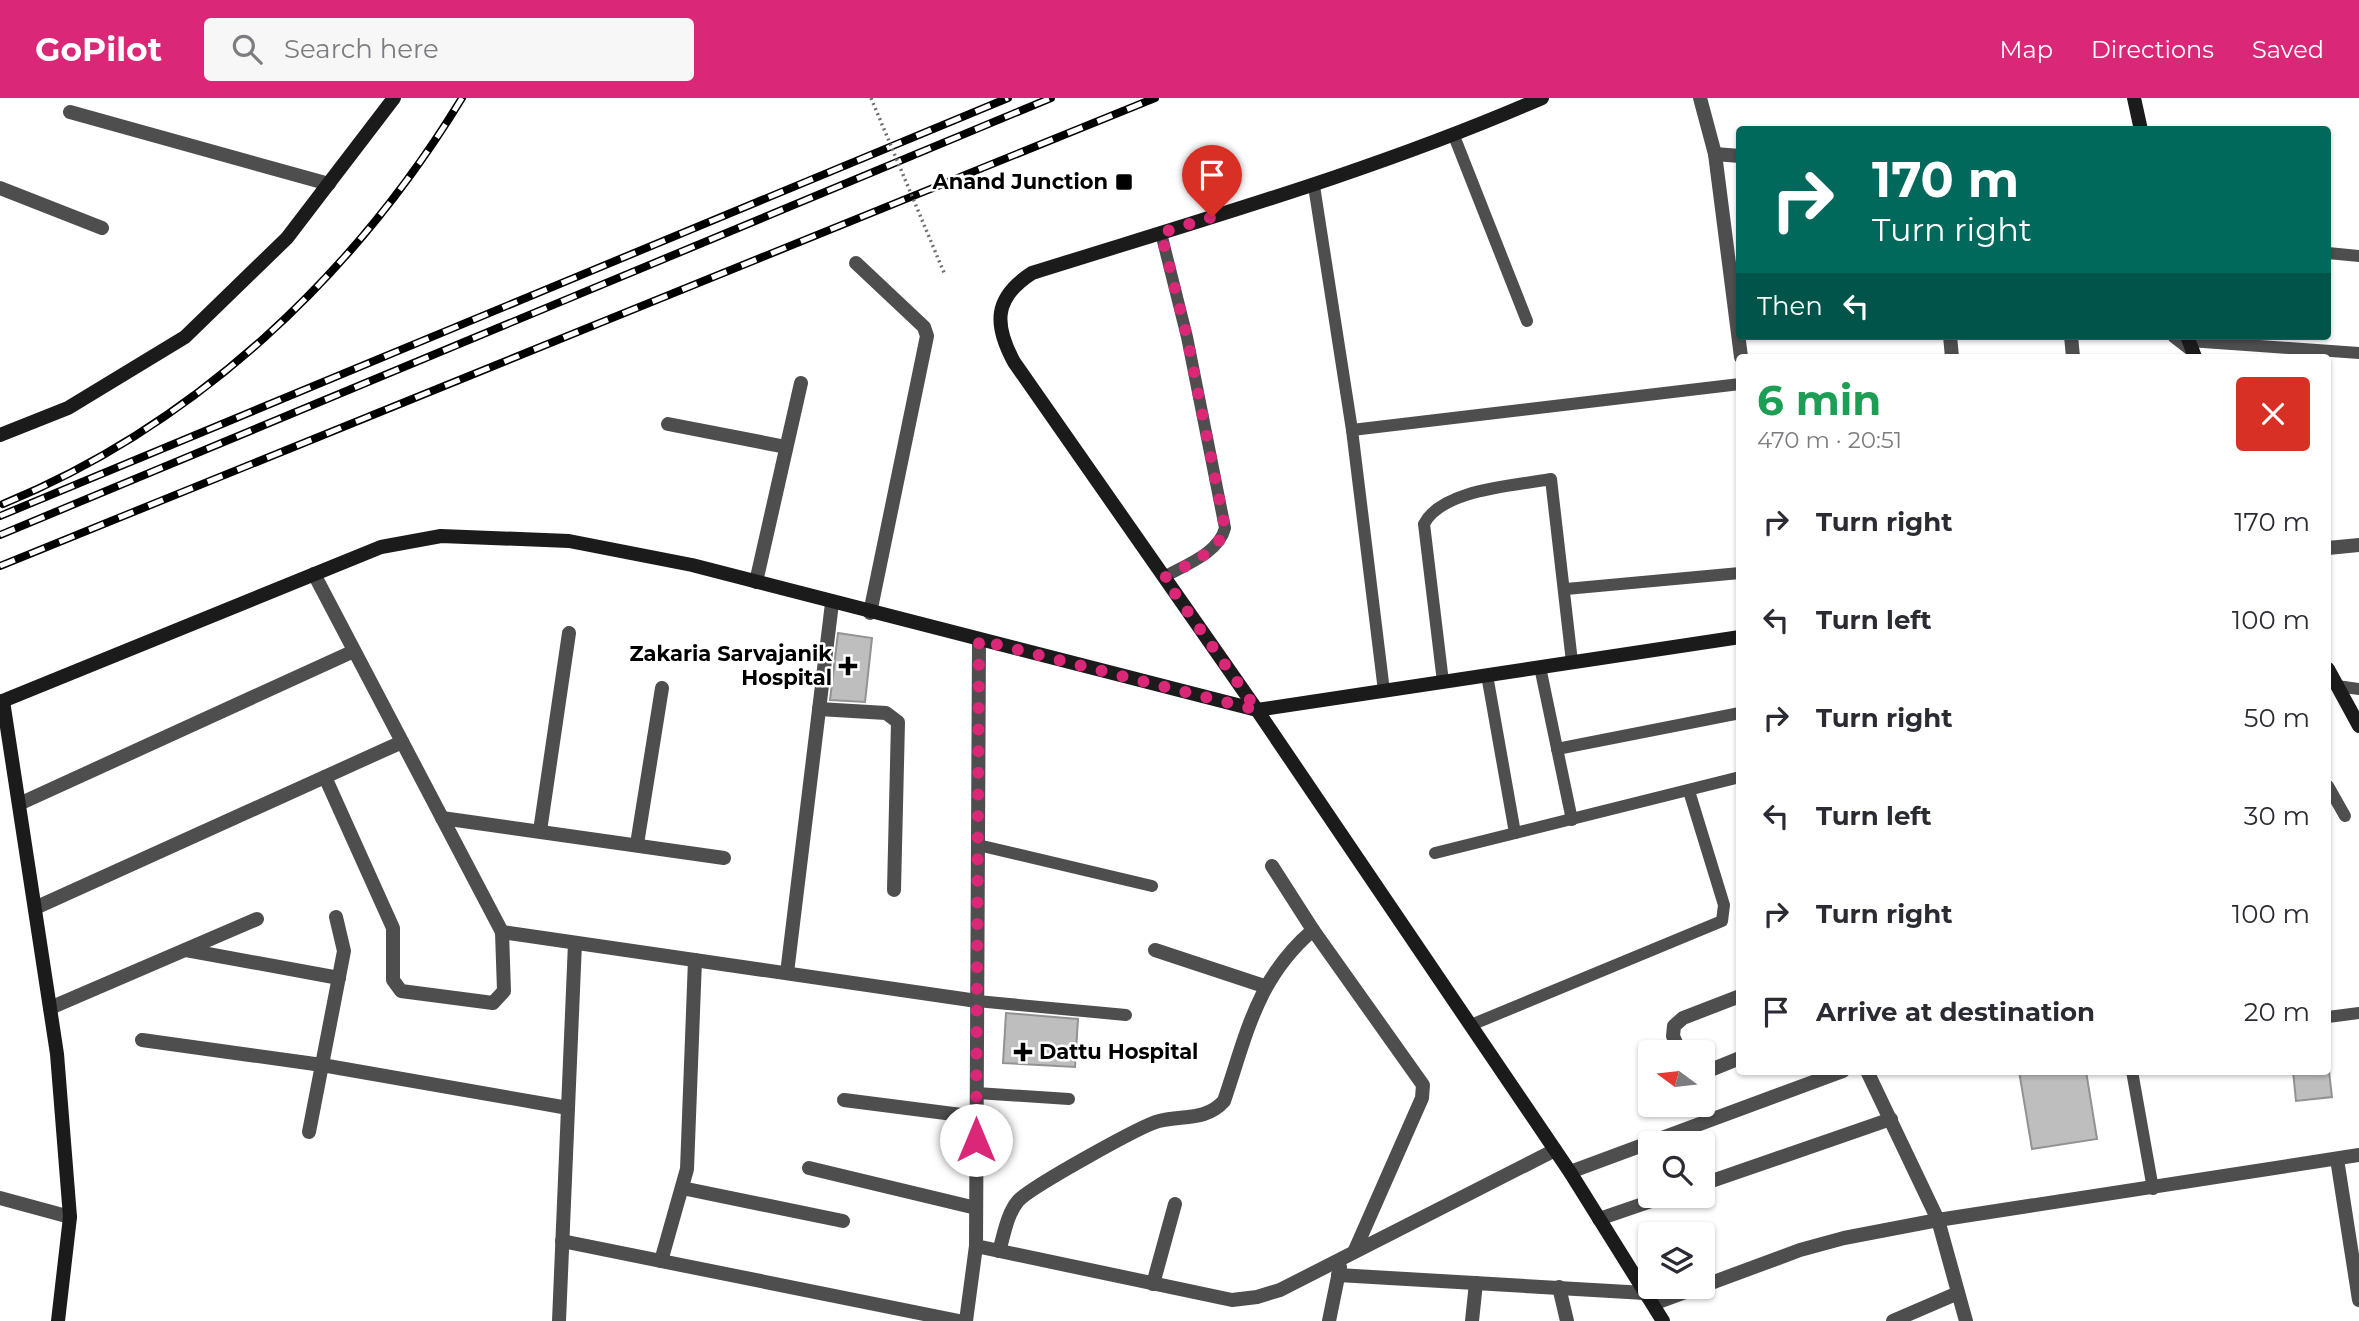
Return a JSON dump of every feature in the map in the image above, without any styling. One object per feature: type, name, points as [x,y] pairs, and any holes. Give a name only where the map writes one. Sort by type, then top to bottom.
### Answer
[{"type":"street","points":[[0,435],[68,408],[185,337],[287,238],[394,98]]},
{"type":"street","points":[[1542,98],[1454,136],[1314,186],[1032,273],[1016,284],[1005,300],[999,318],[1001,338],[1014,362],[1257,710],[1471,1025],[1570,1172],[1638,1281]]},
{"type":"street","points":[[1700,98],[1715,154],[1736,318]]},
{"type":"street","points":[[2134,98],[2140,126]]},
{"type":"street","points":[[70,112],[329,184]]},
{"type":"street","points":[[1715,154],[1736,156]]},
{"type":"street","points":[[0,188],[102,228]]},
{"type":"street","points":[[856,263],[924,327],[926,335],[870,613]]},
{"type":"street","points":[[756,582],[801,383]]},
{"type":"street","points":[[668,424],[786,447]]},
{"type":"street","points":[[58,1321],[70,1217],[57,1054],[1,701],[381,547],[441,536],[569,541],[692,565],[870,613],[1257,710],[1736,638]]},
{"type":"street","points":[[2331,548],[2359,545]]},
{"type":"street","points":[[314,574],[502,932],[503,991],[493,1003],[401,991],[393,980],[393,928],[325,777]]},
{"type":"street","points":[[787,973],[832,603]]},
{"type":"street","points":[[540,831],[569,632]]},
{"type":"street","points":[[966,1321],[976,1246],[979,640]]},
{"type":"street","points":[[19,804],[354,651]]},
{"type":"street","points":[[2331,675],[2359,726]]},
{"type":"street","points":[[637,844],[662,688]]},
{"type":"street","points":[[819,709],[886,713],[898,723],[894,890]]},
{"type":"street","points":[[34,908],[402,742]]},
{"type":"street","points":[[442,818],[724,858]]},
{"type":"street","points":[[1272,866],[1313,930],[1423,1086],[1422,1098],[1338,1275],[1329,1321]]},
{"type":"street","points":[[309,1132],[344,951],[336,917]]},
{"type":"street","points":[[50,1008],[257,919]]},
{"type":"street","points":[[999,1251],[1011,1213],[1027,1191],[1156,1121],[1200,1117],[1215,1111],[1224,1101],[1253,1010],[1264,986],[1293,948],[1313,930]]},
{"type":"street","points":[[502,932],[978,1001]]},
{"type":"street","points":[[559,1321],[575,943]]},
{"type":"street","points":[[185,950],[339,978]]},
{"type":"street","points":[[1155,950],[1264,986]]},
{"type":"street","points":[[661,1261],[687,1169],[695,960]]},
{"type":"street","points":[[1675,1040],[1674,1026],[1683,1018],[1736,998]]},
{"type":"street","points":[[142,1040],[322,1065],[568,1108]]},
{"type":"street","points":[[1715,1068],[1736,1060]]},
{"type":"street","points":[[1570,1172],[1832,1075]]},
{"type":"street","points":[[1869,1075],[1938,1220],[1966,1321]]},
{"type":"street","points":[[844,1100],[976,1117]]},
{"type":"street","points":[[1715,1180],[1891,1119]]},
{"type":"street","points":[[976,1246],[1232,1300],[1257,1297],[1280,1290],[1348,1253],[1555,1150]]},
{"type":"street","points":[[1715,1281],[1822,1244],[1938,1220],[2359,1155]]},
{"type":"street","points":[[2337,1159],[2359,1300]]},
{"type":"street","points":[[809,1168],[976,1208]]},
{"type":"street","points":[[682,1188],[843,1221]]},
{"type":"street","points":[[0,1198],[70,1217]]},
{"type":"street","points":[[1153,1284],[1175,1204]]},
{"type":"street","points":[[1599,1219],[1638,1206]]},
{"type":"street","points":[[562,1241],[959,1321]]},
{"type":"street","points":[[1338,1275],[1559,1287],[1638,1297]]},
{"type":"street","points":[[1472,1321],[1476,1283]]},
{"type":"street","points":[[1559,1287],[1567,1321]]},
{"type":"street","points":[[1893,1321],[1958,1293]]},
{"type":"street","points":[[1650,1299],[1663,1321]]},
{"type":"lane","points":[[1454,136],[1527,321]]},
{"type":"lane","points":[[1314,186],[1352,430],[1384,691]]},
{"type":"lane","points":[[1161,233],[1187,337],[1225,528],[1222,539],[1214,547],[1164,578]]},
{"type":"lane","points":[[2331,253],[2359,256]]},
{"type":"lane","points":[[2191,346],[2359,353]]},
{"type":"lane","points":[[1352,430],[1736,384]]},
{"type":"lane","points":[[1443,682],[1424,524],[1431,510],[1454,498],[1551,479],[1566,589],[1572,662]]},
{"type":"lane","points":[[1566,589],[1736,573]]},
{"type":"lane","points":[[1541,667],[1572,820]]},
{"type":"lane","points":[[1487,675],[1515,833]]},
{"type":"lane","points":[[2337,686],[2359,690]]},
{"type":"lane","points":[[1557,749],[1736,714]]},
{"type":"lane","points":[[1435,853],[1736,778]]},
{"type":"lane","points":[[1471,1025],[1722,921],[1724,905],[1689,791]]},
{"type":"lane","points":[[2331,791],[2345,816]]},
{"type":"lane","points":[[978,845],[1152,886]]},
{"type":"lane","points":[[978,1001],[1126,1015]]},
{"type":"lane","points":[[2331,1017],[2359,1013]]},
{"type":"lane","points":[[2133,1075],[2152,1188]]},
{"type":"lane","points":[[977,1093],[1069,1099]]},
{"type":"path","points":[[872,98],[944,275]]},
{"type":"building","points":[[838,633],[872,638],[865,702],[830,700]]},
{"type":"building","points":[[1006,1013],[1078,1019],[1075,1067],[1003,1063]]},
{"type":"building","points":[[2020,1075],[2087,1075],[2097,1139],[2032,1149]]},
{"type":"building","points":[[2293,1075],[2329,1075],[2332,1097],[2296,1101]]},
{"type":"railway","points":[[3,504],[74,471],[141,432],[205,387],[265,337],[321,283],[372,225],[419,163],[462,98]]},
{"type":"railway","points":[[0,516],[1008,98]]},
{"type":"railway","points":[[0,535],[1051,98]]},
{"type":"railway","points":[[0,566],[1155,98]]},
{"type":"place","name":"Anand Junction","points":[[1124,182]]},
{"type":"place","name":"Zakaria Sarvajanik Hospital","points":[[848,666]]},
{"type":"place","name":"Dattu Hospital","points":[[1023,1052]]},
{"type":"route","points":[[976,1140],[979,640],[1257,710],[1164,578],[1214,547],[1222,539],[1225,528],[1187,337],[1161,233],[1212,217]]}]
